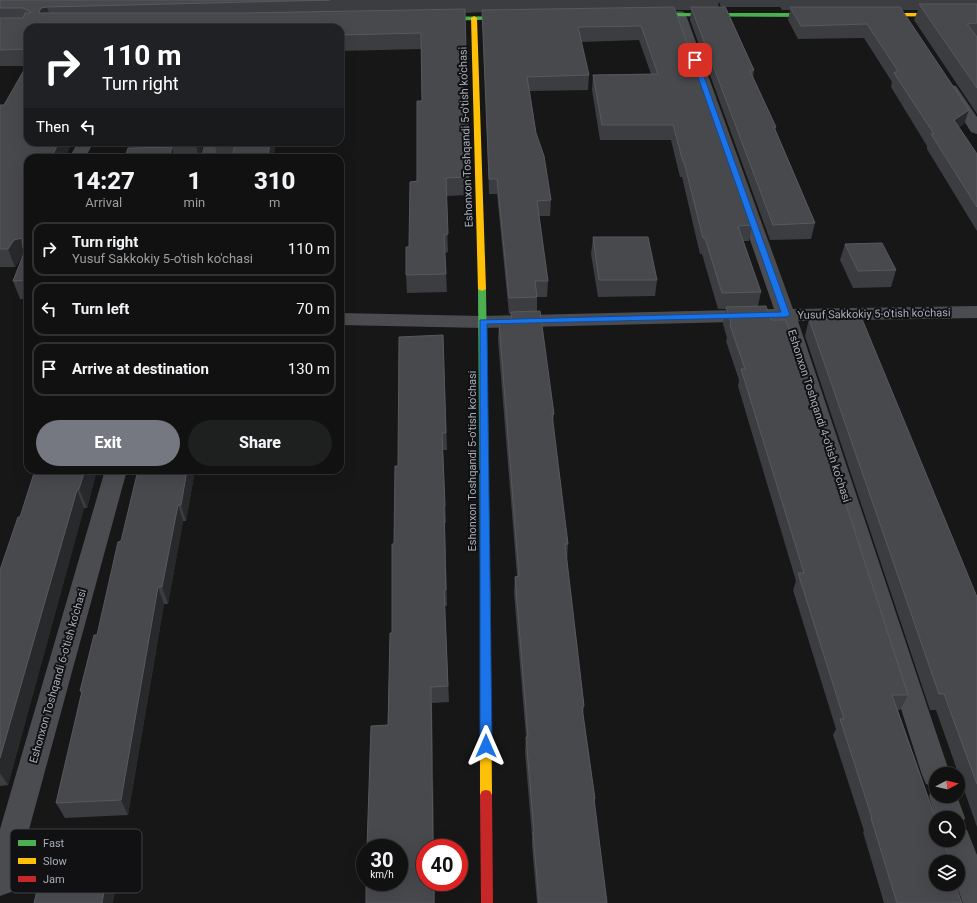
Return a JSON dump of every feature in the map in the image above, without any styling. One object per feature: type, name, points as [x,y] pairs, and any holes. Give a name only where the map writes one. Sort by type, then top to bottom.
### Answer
[{"type":"street","name":"Eshonxon Toshqandi 4-o'tish ko'chasi","points":[[679,15],[786,315],[933,767]]},
{"type":"street","points":[[640,16],[831,15]]},
{"type":"street","points":[[862,15],[977,15]]},
{"type":"street","points":[[902,15],[911,27]]},
{"type":"street","points":[[427,19],[521,17]]},
{"type":"street","name":"Eshonxon Toshqandi 5-o'tish ko'chasi","points":[[474,18],[483,322],[487,903]]},
{"type":"street","points":[[944,78],[977,129]]},
{"type":"street","name":"Yusuf Sakkokiy 5-o'tish ko'chasi","points":[[344,319],[483,322],[977,312]]},
{"type":"street","name":"Eshonxon Toshqandi 6-o'tish ko'chasi","points":[[15,829],[115,474]]},
{"type":"street","name":"Eshonxon Toshqandi 6-o'tish ko'chasi","points":[[0,881],[10,846]]},
{"type":"street","points":[[959,847],[977,900]]},
{"type":"building","points":[[0,0],[330,0],[47,7],[41,8],[39,12],[247,13],[465,9],[469,177],[446,178],[448,234],[444,235],[446,274],[406,275],[406,247],[409,247],[410,182],[417,181],[417,101],[422,101],[421,33],[344,35],[344,24],[24,24],[24,49],[0,50],[0,18],[23,18],[25,13],[31,12],[23,8],[0,8]]},
{"type":"building","points":[[919,4],[977,4],[977,23],[967,24],[977,37],[977,88]]},
{"type":"building","points":[[674,7],[752,225],[738,226],[761,292],[722,293],[705,238],[703,238],[673,125],[602,125],[593,75],[658,74],[641,26],[578,27],[589,75],[527,77],[536,133],[544,156],[551,200],[537,201],[548,281],[535,281],[537,297],[509,298],[497,179],[489,179],[482,10]]},
{"type":"building","points":[[691,7],[725,7],[754,70],[750,71],[776,127],[774,127],[815,223],[773,225]]},
{"type":"building","points":[[790,7],[900,7],[969,110],[954,120],[977,154],[977,207],[931,134],[934,134],[894,73],[898,71],[867,24],[801,26]]},
{"type":"building","points":[[24,70],[24,146],[57,146],[53,154],[24,154],[24,248],[22,238],[14,240],[8,249],[0,249],[0,105],[4,105]]},
{"type":"building","points":[[235,146],[270,146],[268,154],[233,154]]},
{"type":"building","points":[[172,147],[170,154],[126,154],[128,148]]},
{"type":"building","points":[[593,237],[648,237],[657,280],[599,280]]},
{"type":"building","points":[[882,243],[896,270],[858,271],[845,244]]},
{"type":"building","points":[[24,253],[24,280],[13,281]]},
{"type":"building","points":[[766,306],[771,320],[786,320],[908,695],[892,695],[933,811],[929,811],[929,847],[946,847],[948,855],[929,855],[929,891],[958,891],[962,903],[897,903],[872,818],[840,719],[844,719],[798,573],[804,573],[741,369],[745,369],[730,325],[726,307]]},
{"type":"building","points":[[540,311],[554,414],[552,414],[568,544],[565,544],[584,706],[582,707],[595,799],[607,903],[539,903],[526,737],[528,737],[515,577],[519,576],[499,323],[512,322],[511,312]]},
{"type":"building","points":[[809,319],[862,319],[977,597],[977,784],[944,694],[939,694]]},
{"type":"building","points":[[443,335],[446,433],[442,433],[445,506],[446,590],[444,590],[448,686],[431,687],[433,839],[416,839],[416,891],[434,891],[434,903],[366,903],[366,891],[408,891],[408,839],[367,839],[371,726],[388,725],[390,633],[392,633],[392,544],[394,544],[395,466],[398,466],[399,337]]},
{"type":"building","points":[[34,474],[84,474],[79,489],[77,490],[0,758],[0,570],[18,517],[20,517]]},
{"type":"building","points":[[137,474],[186,474],[181,505],[178,505],[162,587],[158,587],[121,800],[56,803],[82,691],[80,691],[94,635],[97,635],[118,542],[121,541]]},
{"type":"building","points":[[36,893],[104,893],[102,903],[34,903]]},
{"type":"traffic: fast","points":[[647,15],[819,15]]},
{"type":"traffic: fast","points":[[435,19],[513,18]]},
{"type":"traffic: fast","points":[[482,289],[485,571]]},
{"type":"traffic: slow","points":[[875,15],[977,15]]},
{"type":"traffic: slow","points":[[474,18],[482,289]]},
{"type":"traffic: slow","points":[[485,571],[486,795]]},
{"type":"traffic: jam","points":[[486,795],[487,903]]},
{"type":"route","points":[[486,746],[483,322],[786,315],[695,60]]}]
